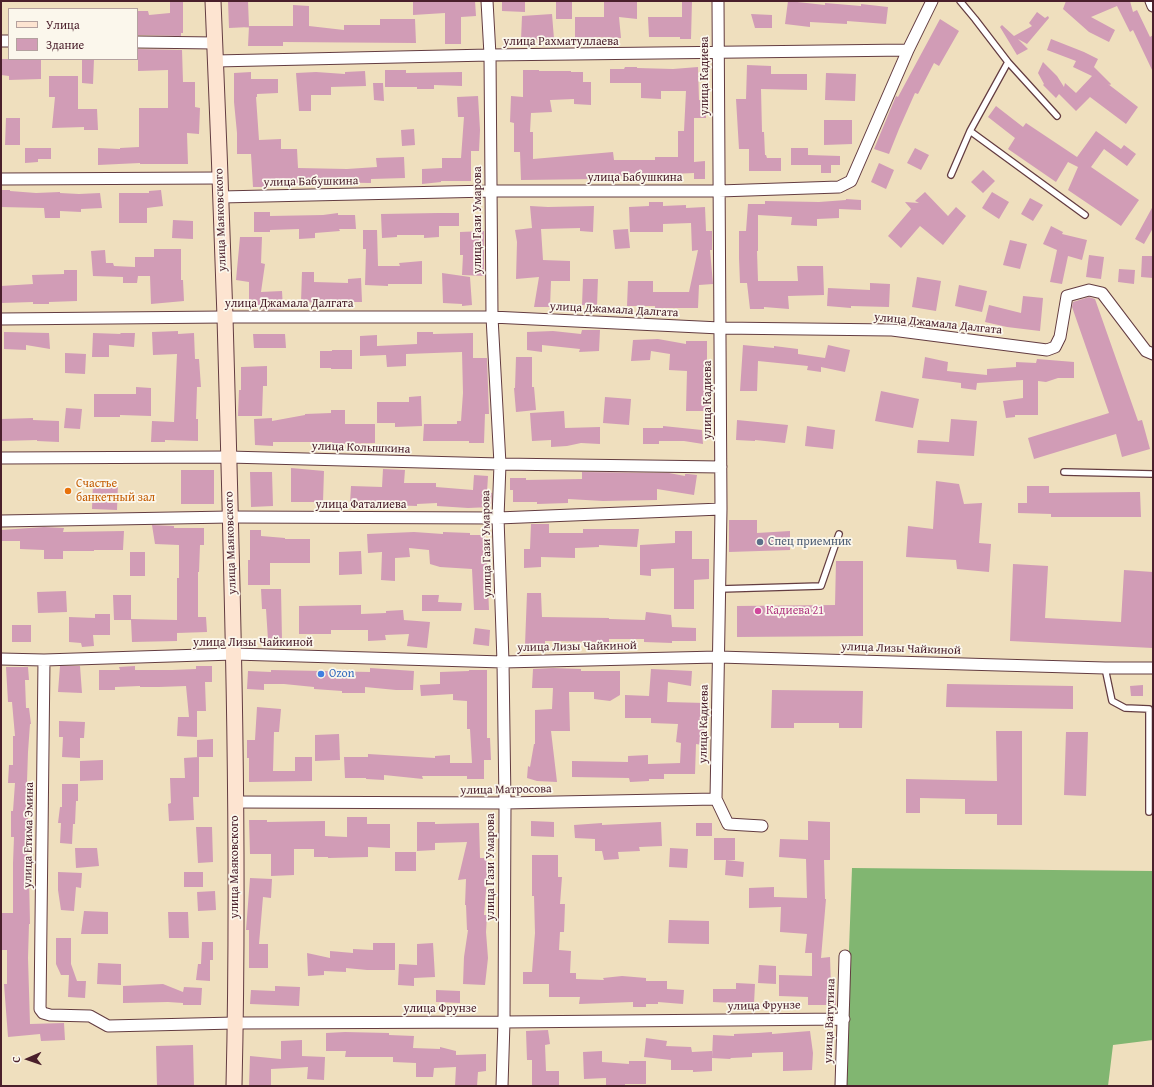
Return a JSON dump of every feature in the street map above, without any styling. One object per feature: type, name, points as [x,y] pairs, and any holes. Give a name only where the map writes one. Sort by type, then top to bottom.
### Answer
[{"type":"street","name":"улица Маяковского","points":[[213,1],[225,317],[234,654],[234,1086]]},
{"type":"street","name":"улица Гази Умарова","points":[[487,1],[490,55],[492,317],[500,464],[498,518],[503,662],[505,803],[504,1022],[502,1086]]},
{"type":"street","name":"улица Кадиева","points":[[716,799],[721,509],[718,1]]},
{"type":"street","name":"улица Бабушкина","points":[[221,197],[491,192],[719,191],[839,188],[851,181],[908,50],[932,1]]},
{"type":"street","points":[[1151,1],[1153,6]]},
{"type":"street","points":[[138,42],[215,43]]},
{"type":"street","name":"улица Рахматуллаева","points":[[215,61],[490,55],[908,50]]},
{"type":"street","points":[[1,179],[220,178]]},
{"type":"street","name":"улица Джамала Далгата","points":[[1,319],[492,317],[720,328],[892,330],[1047,350],[1055,347],[1060,337],[1067,296],[1089,290],[1102,293],[1146,351],[1153,354]]},
{"type":"street","name":"улица Колышкина","points":[[1,458],[228,457],[500,464],[721,467]]},
{"type":"street","name":"улица Фаталиева","points":[[1,522],[230,517],[498,518],[721,509]]},
{"type":"street","name":"улица Лизы Чайкиной","points":[[1,659],[44,660],[234,654],[503,662],[718,657],[1105,668],[1153,668]]},
{"type":"street","name":"улица Етима Эмина","points":[[40,1009],[44,660]]},
{"type":"street","points":[[716,799],[728,824],[762,826]]},
{"type":"street","name":"улица Матросова","points":[[235,802],[505,803],[716,799]]},
{"type":"street","name":"улица Ватутина","points":[[841,1086],[845,956]]},
{"type":"street","name":"улица Фрунзе","points":[[40,1009],[43,1013],[50,1015],[90,1016],[108,1026],[235,1023],[844,1019]]},
{"type":"lane","points":[[960,1],[1008,62],[1057,116]]},
{"type":"lane","points":[[951,174],[970,131],[1008,62]]},
{"type":"lane","points":[[970,131],[1085,215]]},
{"type":"lane","points":[[1064,472],[1153,474]]},
{"type":"lane","points":[[720,589],[820,586],[839,534]]},
{"type":"lane","points":[[1105,668],[1112,701],[1125,708],[1149,710],[1149,812]]},
{"type":"green space","points":[[852,868],[1153,871],[1153,1040],[1113,1045],[1108,1086],[844,1086]]},
{"type":"building","points":[[170,1],[183,1],[183,33],[181,33],[181,36],[138,35],[138,11],[148,11],[149,15],[170,13]]},
{"type":"building","points":[[228,1],[248,1],[249,27],[229,28]]},
{"type":"building","points":[[413,1],[475,1],[476,16],[461,17],[461,44],[445,44],[445,13],[413,15]]},
{"type":"building","points":[[502,1],[525,1],[525,12],[502,11]]},
{"type":"building","points":[[556,1],[572,1],[572,19],[556,19]]},
{"type":"building","points":[[604,1],[637,1],[637,19],[619,17],[621,38],[594,37],[594,39],[575,40],[575,17],[604,17]]},
{"type":"building","points":[[682,1],[692,1],[691,39],[680,39],[680,37],[649,37],[648,17],[682,17]]},
{"type":"building","points":[[788,1],[825,5],[825,3],[861,6],[861,4],[888,7],[886,24],[847,21],[847,24],[810,22],[810,27],[785,24]]},
{"type":"building","points":[[1066,1],[1130,1],[1133,12],[1137,10],[1150,37],[1153,35],[1153,72],[1133,30],[1130,32],[1117,6],[1091,17],[1115,30],[1109,42],[1089,32],[1063,9]]},
{"type":"building","points":[[293,5],[309,6],[309,26],[344,30],[344,25],[380,25],[380,19],[415,19],[416,43],[283,42],[283,46],[248,46],[249,26],[293,26]]},
{"type":"building","points":[[1037,12],[1045,18],[1048,16],[1049,18],[1027,44],[1018,39],[1028,49],[1017,55],[1000,27],[1002,25],[1014,36],[1032,26],[1029,23]]},
{"type":"building","points":[[552,14],[554,39],[521,40],[522,16]]},
{"type":"building","points":[[751,14],[772,15],[772,28],[755,28]]},
{"type":"building","points":[[940,19],[959,31],[939,66],[934,63],[918,94],[915,93],[889,154],[874,149],[896,96],[898,97]]},
{"type":"building","points":[[1051,39],[1098,59],[1094,67],[1111,84],[1108,84],[1138,107],[1126,124],[1090,97],[1076,111],[1059,94],[1056,98],[1043,85],[1044,84],[1038,73],[1043,62],[1057,76],[1064,87],[1065,83],[1076,93],[1092,76],[1073,67],[1076,61],[1047,50]]},
{"type":"building","points":[[138,49],[182,50],[183,82],[195,82],[195,107],[200,108],[199,134],[187,133],[188,164],[140,163],[98,165],[98,148],[120,149],[139,147],[139,108],[168,108],[168,70],[138,71]]},
{"type":"building","points":[[1,59],[41,60],[41,79],[9,80],[9,76],[1,75]]},
{"type":"building","points":[[82,60],[94,60],[93,84],[82,83]]},
{"type":"building","points":[[747,65],[771,66],[771,74],[807,74],[807,90],[761,89],[762,132],[764,132],[765,155],[767,158],[781,158],[781,171],[749,171],[749,149],[739,149],[736,99],[746,99]]},
{"type":"building","points":[[625,67],[673,69],[698,67],[699,100],[706,101],[706,118],[694,118],[694,162],[705,161],[705,179],[694,179],[694,173],[671,174],[671,177],[615,176],[615,178],[599,179],[521,180],[520,152],[514,152],[514,123],[510,122],[511,96],[523,97],[523,70],[583,72],[583,82],[591,82],[591,105],[574,104],[574,99],[550,100],[552,112],[531,113],[530,132],[533,132],[533,159],[613,152],[614,160],[655,160],[655,157],[678,157],[678,131],[684,131],[686,91],[661,91],[661,99],[641,98],[641,83],[610,83],[610,69],[624,69]]},
{"type":"building","points":[[385,70],[406,70],[406,73],[462,72],[462,86],[434,85],[434,89],[417,89],[417,87],[385,87]]},
{"type":"building","points":[[365,71],[366,86],[331,87],[331,95],[311,95],[311,111],[299,111],[296,73],[316,72],[345,74],[345,72]]},
{"type":"building","points":[[251,72],[251,79],[278,79],[278,93],[257,94],[256,97],[259,140],[281,139],[281,149],[297,149],[298,168],[347,169],[377,167],[376,158],[404,157],[405,178],[371,179],[371,183],[315,182],[315,184],[265,184],[266,187],[253,187],[251,154],[237,154],[237,133],[234,102],[234,73]]},
{"type":"building","points":[[826,73],[856,74],[855,101],[825,100]]},
{"type":"building","points":[[49,76],[78,76],[78,109],[97,109],[98,130],[84,130],[84,127],[52,128],[55,97],[49,97]]},
{"type":"building","points":[[373,83],[383,83],[384,101],[374,100]]},
{"type":"building","points":[[478,96],[480,130],[479,151],[471,151],[471,181],[441,181],[422,184],[422,169],[442,168],[442,158],[461,158],[464,117],[458,117],[457,97]]},
{"type":"building","points":[[996,106],[1023,127],[1026,123],[1077,157],[1096,131],[1121,149],[1124,145],[1136,154],[1127,166],[1104,149],[1091,167],[1139,200],[1121,226],[1068,190],[1078,167],[1068,162],[1056,182],[1008,149],[1015,138],[988,117]]},
{"type":"building","points":[[6,118],[20,118],[20,145],[5,145]]},
{"type":"building","points":[[824,120],[852,120],[852,144],[824,145]]},
{"type":"building","points":[[414,129],[415,145],[402,146],[401,130]]},
{"type":"building","points":[[25,148],[51,148],[51,159],[38,159],[38,162],[25,163]]},
{"type":"building","points":[[791,148],[808,148],[808,155],[840,156],[840,165],[831,165],[831,173],[821,173],[821,165],[791,165]]},
{"type":"building","points":[[915,148],[929,155],[921,170],[907,163]]},
{"type":"building","points":[[879,163],[894,170],[886,189],[871,182]]},
{"type":"building","points":[[983,170],[995,181],[983,193],[971,182]]},
{"type":"building","points":[[1,190],[36,193],[100,193],[102,208],[81,209],[81,212],[60,211],[60,218],[45,218],[44,208],[1,207]]},
{"type":"building","points":[[161,190],[163,206],[147,208],[147,223],[119,223],[119,193],[149,193],[149,191]]},
{"type":"building","points":[[925,192],[948,216],[956,207],[966,216],[943,245],[920,226],[901,248],[888,236],[911,209],[905,202],[919,203],[915,201]]},
{"type":"building","points":[[992,192],[1009,202],[999,219],[982,208]]},
{"type":"building","points":[[1030,198],[1043,205],[1033,221],[1021,214]]},
{"type":"building","points":[[846,199],[861,200],[861,210],[839,209],[839,218],[817,219],[817,226],[791,225],[792,217],[758,215],[758,281],[798,281],[797,266],[823,266],[824,295],[788,296],[789,309],[764,307],[764,309],[750,309],[747,283],[740,283],[739,258],[739,231],[746,231],[748,204],[765,204],[765,201],[819,202]]},
{"type":"building","points":[[649,202],[663,202],[663,206],[686,205],[686,208],[705,207],[706,231],[712,231],[712,250],[710,250],[713,284],[699,285],[698,308],[655,308],[655,306],[627,306],[628,281],[653,281],[653,292],[689,292],[698,250],[692,251],[691,223],[663,224],[663,232],[630,232],[629,207],[649,206]]},
{"type":"building","points":[[530,206],[594,206],[593,232],[580,231],[580,228],[541,229],[543,260],[570,261],[570,281],[551,281],[550,307],[534,307],[539,277],[516,279],[517,242],[515,230],[532,228]]},
{"type":"building","points":[[1153,206],[1153,228],[1144,244],[1135,239]]},
{"type":"building","points":[[254,212],[270,212],[270,216],[323,215],[338,213],[338,215],[355,215],[356,229],[339,229],[340,231],[315,233],[315,238],[299,239],[299,229],[254,232]]},
{"type":"building","points":[[459,213],[459,226],[439,226],[439,237],[424,238],[424,235],[397,235],[397,237],[382,238],[381,214]]},
{"type":"building","points":[[173,220],[193,221],[193,239],[172,238]]},
{"type":"building","points":[[1051,226],[1063,232],[1062,234],[1087,240],[1082,260],[1068,256],[1062,284],[1050,282],[1057,250],[1043,244]]},
{"type":"building","points":[[628,229],[630,248],[615,249],[613,230]]},
{"type":"building","points":[[363,230],[377,230],[378,266],[400,266],[399,263],[422,261],[422,284],[388,284],[388,286],[365,285],[366,249],[363,249]]},
{"type":"building","points":[[484,231],[484,276],[462,275],[463,255],[460,255],[460,232]]},
{"type":"building","points":[[240,237],[262,237],[261,263],[265,264],[261,292],[282,291],[283,309],[263,310],[263,305],[249,306],[249,282],[236,280]]},
{"type":"building","points":[[1010,240],[1027,244],[1020,269],[1003,265]]},
{"type":"building","points":[[154,249],[181,249],[181,280],[183,280],[184,301],[151,304],[150,276],[138,276],[137,283],[123,283],[123,277],[93,276],[91,251],[105,250],[106,263],[113,263],[114,266],[135,267],[135,257],[154,257]]},
{"type":"building","points":[[1089,255],[1104,257],[1101,279],[1086,277]]},
{"type":"building","points":[[1142,256],[1153,256],[1153,278],[1141,277]]},
{"type":"building","points":[[1119,269],[1135,270],[1134,284],[1118,282]]},
{"type":"building","points":[[64,270],[77,270],[77,301],[49,302],[49,304],[33,304],[33,302],[1,303],[1,286],[33,284],[32,275],[64,274]]},
{"type":"building","points":[[302,272],[314,272],[314,282],[348,283],[348,279],[361,278],[362,302],[345,302],[345,304],[301,302]]},
{"type":"building","points":[[442,273],[470,277],[472,305],[462,306],[462,304],[443,303]]},
{"type":"building","points":[[917,277],[941,281],[936,311],[912,307]]},
{"type":"building","points":[[583,279],[598,279],[597,306],[582,305]]},
{"type":"building","points":[[870,283],[890,284],[889,307],[851,306],[851,308],[827,306],[828,288],[870,290]]},
{"type":"building","points":[[959,285],[987,291],[982,312],[955,306]]},
{"type":"building","points":[[1023,296],[1043,298],[1040,331],[1007,327],[985,322],[989,305],[1021,313]]},
{"type":"building","points":[[1089,297],[1095,299],[1138,421],[1142,420],[1150,449],[1122,457],[1116,434],[1034,459],[1028,438],[1109,413],[1072,307],[1073,302]]},
{"type":"building","points":[[582,330],[600,330],[599,351],[579,352],[580,349],[542,345],[542,352],[527,350],[527,332],[553,331],[581,334]]},
{"type":"building","points":[[178,331],[178,334],[194,333],[195,359],[199,359],[201,387],[197,387],[196,419],[198,419],[198,441],[165,440],[165,442],[151,442],[152,421],[174,422],[177,354],[153,355],[152,332]]},
{"type":"building","points":[[4,332],[49,333],[50,349],[26,345],[26,350],[4,349]]},
{"type":"building","points":[[417,332],[433,332],[433,334],[473,333],[473,358],[487,358],[489,414],[485,414],[484,443],[469,443],[469,441],[423,441],[424,424],[457,424],[457,421],[461,421],[463,393],[462,352],[406,354],[406,366],[387,367],[386,355],[360,356],[360,336],[377,335],[377,346],[417,344]]},
{"type":"building","points":[[93,333],[135,333],[134,347],[109,345],[109,357],[92,357]]},
{"type":"building","points":[[253,334],[285,334],[286,348],[254,348]]},
{"type":"building","points":[[658,339],[686,344],[686,341],[707,341],[707,366],[712,366],[711,411],[686,411],[687,371],[669,370],[670,354],[651,351],[650,360],[631,361],[633,340]]},
{"type":"building","points":[[743,345],[774,348],[774,346],[798,349],[798,354],[825,358],[828,345],[850,350],[845,372],[821,367],[821,372],[807,370],[808,366],[758,361],[757,391],[740,391]]},
{"type":"building","points":[[352,350],[352,369],[320,368],[320,351]]},
{"type":"building","points":[[65,353],[86,354],[85,374],[65,373]]},
{"type":"building","points":[[516,357],[532,357],[532,387],[534,387],[536,410],[516,412],[514,388]]},
{"type":"building","points":[[925,357],[948,362],[947,371],[987,375],[987,369],[1016,367],[1016,362],[1036,363],[1037,359],[1074,362],[1074,378],[1058,378],[1046,382],[1038,381],[1038,415],[1015,415],[1015,417],[1006,418],[1003,401],[1023,398],[1023,380],[977,383],[976,390],[961,388],[961,383],[922,378]]},
{"type":"building","points":[[267,366],[267,386],[263,386],[262,416],[238,416],[239,390],[241,390],[241,367]]},
{"type":"building","points":[[136,387],[151,388],[151,416],[120,415],[120,417],[94,417],[94,394],[136,394]]},
{"type":"building","points":[[881,391],[919,399],[913,428],[875,421]]},
{"type":"building","points":[[421,396],[422,426],[395,427],[395,423],[377,423],[377,402],[409,402],[409,397]]},
{"type":"building","points":[[605,397],[631,399],[629,425],[603,423]]},
{"type":"building","points":[[66,408],[82,409],[80,429],[64,428]]},
{"type":"building","points":[[331,410],[345,410],[345,424],[375,424],[375,443],[332,444],[332,442],[273,442],[273,446],[255,445],[254,419],[272,418],[272,421],[305,414],[331,413]]},
{"type":"building","points":[[564,411],[565,428],[600,427],[600,444],[581,443],[551,447],[551,440],[532,441],[530,413]]},
{"type":"building","points":[[33,418],[33,420],[59,421],[59,442],[37,440],[1,441],[1,419]]},
{"type":"building","points":[[951,419],[977,421],[974,456],[917,453],[918,440],[949,442]]},
{"type":"building","points":[[737,420],[788,425],[785,443],[736,440]]},
{"type":"building","points":[[663,426],[702,430],[703,444],[684,441],[659,441],[659,444],[643,444],[643,428],[663,428]]},
{"type":"building","points":[[807,426],[835,430],[833,449],[805,446]]},
{"type":"building","points":[[291,468],[324,471],[323,502],[291,502]]},
{"type":"building","points":[[383,469],[405,470],[404,483],[436,483],[436,487],[473,490],[474,475],[488,476],[487,492],[492,493],[491,507],[468,508],[437,506],[437,503],[417,504],[417,506],[350,504],[351,486],[382,487]]},
{"type":"building","points":[[181,470],[214,470],[214,504],[181,504]]},
{"type":"building","points":[[250,472],[272,472],[273,506],[251,507]]},
{"type":"building","points":[[582,472],[669,473],[685,476],[685,474],[697,475],[694,495],[657,489],[657,500],[603,501],[568,499],[568,503],[537,504],[537,502],[513,502],[513,490],[510,490],[510,478],[526,478],[526,480],[582,479]]},
{"type":"building","points":[[936,481],[959,484],[964,504],[982,503],[979,543],[991,544],[989,572],[957,569],[956,560],[906,557],[908,526],[933,529]]},
{"type":"building","points":[[93,482],[118,483],[117,510],[92,509]]},
{"type":"building","points":[[1027,486],[1049,486],[1049,493],[1140,492],[1141,517],[1051,517],[1051,514],[1018,513],[1018,503],[1027,503]]},
{"type":"building","name":"Спец приемник","points":[[729,520],[757,520],[757,533],[790,531],[790,550],[729,552]]},
{"type":"building","points":[[531,524],[549,524],[549,533],[583,533],[583,529],[639,529],[637,547],[599,545],[599,547],[575,548],[575,558],[541,557],[541,567],[524,568],[524,549],[530,549]]},
{"type":"building","points":[[152,525],[174,526],[174,528],[204,528],[204,545],[200,545],[198,572],[198,617],[206,617],[207,632],[177,633],[177,641],[132,642],[131,620],[114,620],[113,595],[131,595],[131,619],[177,620],[179,545],[155,544]]},
{"type":"building","points":[[44,527],[64,528],[63,532],[124,531],[123,550],[63,551],[63,559],[44,559],[44,550],[20,549],[20,541],[1,541],[1,530]]},
{"type":"building","points":[[250,530],[261,530],[261,536],[285,539],[310,539],[310,563],[270,563],[270,585],[248,585]]},
{"type":"building","points":[[675,531],[692,531],[692,559],[709,559],[709,579],[694,580],[694,609],[674,609],[674,568],[651,569],[651,576],[640,575],[640,545],[675,543]]},
{"type":"building","points":[[414,532],[443,534],[443,532],[470,533],[470,535],[485,535],[485,563],[487,563],[489,610],[474,610],[472,569],[440,567],[430,564],[429,550],[409,548],[410,557],[395,558],[395,581],[381,580],[382,552],[368,553],[367,534]]},
{"type":"building","points":[[361,551],[362,574],[339,575],[339,552]]},
{"type":"building","points":[[130,552],[145,552],[145,576],[130,576]]},
{"type":"building","points":[[836,561],[863,561],[863,636],[737,637],[737,606],[835,605]]},
{"type":"building","points":[[1013,564],[1048,566],[1045,618],[1121,622],[1124,570],[1153,572],[1153,648],[1010,641]]},
{"type":"building","points":[[261,589],[281,589],[282,640],[268,640],[266,609],[262,609]]},
{"type":"building","points":[[66,591],[67,612],[38,613],[37,592]]},
{"type":"building","points":[[527,593],[541,593],[542,617],[645,620],[646,612],[671,615],[672,627],[696,628],[696,641],[672,641],[672,643],[644,642],[644,639],[609,639],[609,642],[545,641],[545,644],[525,645]]},
{"type":"building","points":[[422,595],[439,595],[438,602],[462,603],[461,611],[422,611]]},
{"type":"building","points":[[361,605],[361,614],[386,613],[386,611],[403,610],[404,620],[430,622],[427,648],[407,646],[409,634],[385,635],[386,640],[368,641],[368,630],[331,630],[331,634],[299,634],[299,606]]},
{"type":"building","points":[[95,614],[110,614],[110,635],[93,635],[94,646],[82,647],[81,643],[69,642],[69,617],[95,618]]},
{"type":"building","points":[[12,625],[31,625],[31,642],[12,642]]},
{"type":"building","points":[[475,628],[490,630],[489,646],[473,644]]},
{"type":"building","points":[[60,666],[80,666],[82,693],[58,692]]},
{"type":"building","points":[[135,666],[135,670],[172,670],[196,669],[196,666],[212,666],[212,682],[205,682],[206,711],[197,711],[197,737],[177,736],[178,717],[189,717],[186,686],[115,687],[115,690],[99,690],[99,670],[120,670],[119,667]]},
{"type":"building","points":[[6,667],[28,667],[29,680],[25,680],[26,708],[29,708],[31,724],[28,752],[26,811],[28,811],[26,876],[29,876],[30,924],[28,958],[30,1024],[64,1023],[65,1040],[41,1041],[40,1034],[8,1037],[4,984],[7,984],[7,950],[1,950],[1,913],[13,913],[14,837],[11,837],[11,811],[13,811],[15,783],[8,783],[9,765],[13,765],[13,736],[15,736],[12,702],[8,702]]},
{"type":"building","points":[[370,668],[414,671],[413,690],[365,687],[365,693],[342,693],[342,691],[314,689],[314,687],[284,684],[264,684],[264,690],[247,689],[248,671],[370,672]]},
{"type":"building","points":[[533,669],[581,669],[581,671],[620,671],[620,695],[610,701],[594,699],[594,692],[569,692],[570,731],[551,731],[557,782],[537,781],[527,778],[528,766],[530,767],[535,744],[535,710],[552,709],[553,688],[532,688]]},
{"type":"building","points":[[651,669],[692,671],[691,686],[668,682],[667,702],[705,703],[706,721],[702,745],[696,744],[695,774],[664,774],[664,779],[649,779],[649,781],[630,782],[629,778],[572,777],[572,761],[628,762],[628,756],[648,755],[648,764],[680,763],[681,743],[676,742],[678,724],[651,723],[651,718],[625,718],[625,695],[649,696]]},
{"type":"building","points":[[487,670],[487,738],[490,738],[491,760],[484,760],[484,779],[467,779],[467,776],[422,776],[423,779],[384,775],[384,780],[345,778],[344,757],[368,757],[368,754],[435,758],[435,756],[450,755],[450,763],[472,763],[470,729],[467,729],[467,701],[453,700],[453,694],[421,696],[420,685],[440,684],[440,672]]},
{"type":"building","points":[[947,684],[1073,686],[1073,709],[946,707]]},
{"type":"building","points":[[1143,685],[1143,696],[1131,696],[1130,686]]},
{"type":"building","points":[[772,690],[863,691],[862,728],[839,728],[839,723],[794,723],[794,728],[771,728]]},
{"type":"building","points":[[257,707],[281,709],[279,732],[274,732],[273,771],[295,771],[295,757],[312,757],[312,781],[249,782],[247,740],[255,740]]},
{"type":"building","points":[[59,721],[85,722],[84,738],[80,738],[80,758],[62,757],[63,737],[59,737]]},
{"type":"building","points":[[996,731],[1022,731],[1022,825],[997,825],[997,814],[965,814],[965,799],[920,798],[920,813],[906,813],[906,779],[997,781]]},
{"type":"building","points":[[1066,732],[1088,732],[1086,796],[1064,795]]},
{"type":"building","points":[[339,734],[340,760],[315,761],[315,735]]},
{"type":"building","points":[[213,739],[213,757],[197,757],[197,740]]},
{"type":"building","points":[[199,757],[199,797],[193,797],[194,820],[169,821],[168,804],[171,803],[170,778],[185,778],[184,758]]},
{"type":"building","points":[[103,760],[103,780],[80,781],[80,761]]},
{"type":"building","points":[[62,784],[78,784],[78,801],[76,801],[72,844],[60,843],[61,823],[58,823],[60,807],[62,807]]},
{"type":"building","points":[[347,817],[367,817],[367,824],[390,824],[390,848],[368,847],[368,857],[328,858],[314,857],[314,849],[294,849],[294,875],[271,876],[271,854],[250,854],[249,820],[267,820],[267,822],[325,821],[325,836],[347,837]]},
{"type":"building","points":[[531,821],[554,822],[554,837],[531,836]]},
{"type":"building","points":[[808,821],[830,822],[830,860],[824,860],[826,899],[821,958],[830,957],[831,988],[836,988],[836,1005],[808,1005],[808,997],[779,996],[779,975],[812,976],[812,953],[805,953],[807,934],[780,932],[781,907],[749,908],[749,888],[774,887],[774,897],[807,898],[806,859],[779,857],[780,839],[808,840]]},
{"type":"building","points":[[417,822],[435,822],[435,824],[479,823],[480,858],[487,858],[488,878],[484,915],[487,915],[486,932],[488,958],[485,985],[463,984],[464,957],[468,930],[465,905],[466,879],[458,880],[467,842],[435,843],[435,850],[417,851]]},
{"type":"building","points":[[661,822],[662,846],[639,847],[640,851],[618,852],[619,859],[604,860],[602,851],[595,851],[595,839],[575,838],[574,825]]},
{"type":"building","points":[[696,823],[712,823],[712,836],[696,836]]},
{"type":"building","points":[[196,827],[212,827],[213,862],[198,863]]},
{"type":"building","points":[[714,838],[735,838],[735,860],[714,860]]},
{"type":"building","points":[[75,848],[97,848],[99,866],[76,868]]},
{"type":"building","points":[[670,848],[688,849],[687,868],[669,867]]},
{"type":"building","points":[[395,852],[416,852],[416,871],[395,871]]},
{"type":"building","points":[[532,855],[558,855],[558,877],[562,877],[560,904],[565,904],[564,932],[560,932],[559,950],[571,951],[570,973],[576,973],[576,979],[604,980],[603,978],[622,976],[646,978],[646,981],[667,981],[667,989],[684,990],[683,1004],[658,1002],[658,1004],[646,1004],[646,1007],[633,1007],[633,1002],[579,1004],[580,997],[549,997],[549,984],[523,984],[523,972],[532,972],[535,933],[534,896],[532,896]]},
{"type":"building","points":[[726,860],[744,862],[743,877],[725,875]]},
{"type":"building","points":[[58,872],[82,873],[81,888],[76,887],[74,911],[61,910],[58,890]]},
{"type":"building","points":[[184,872],[203,872],[203,887],[184,887]]},
{"type":"building","points":[[250,878],[272,879],[271,898],[263,897],[259,944],[268,944],[268,968],[249,968],[249,930],[246,930]]},
{"type":"building","points":[[215,891],[216,910],[198,911],[197,892]]},
{"type":"building","points":[[84,911],[108,912],[108,934],[81,934]]},
{"type":"building","points":[[168,912],[188,912],[189,938],[169,938]]},
{"type":"building","points":[[669,920],[709,921],[709,944],[668,943]]},
{"type":"building","points":[[56,938],[71,938],[71,964],[77,981],[86,981],[85,998],[68,997],[69,975],[61,975],[56,964]]},
{"type":"building","points":[[202,942],[213,942],[213,960],[210,960],[210,981],[196,980],[198,964],[201,964]]},
{"type":"building","points":[[373,943],[395,943],[395,970],[346,968],[346,972],[324,971],[324,975],[308,976],[307,953],[330,958],[330,951],[353,953],[353,949],[373,950]]},
{"type":"building","points":[[433,943],[435,977],[414,978],[414,986],[398,985],[399,964],[417,965],[417,944]]},
{"type":"building","points":[[98,963],[121,964],[121,985],[97,984]]},
{"type":"building","points":[[759,965],[776,966],[776,984],[758,983]]},
{"type":"building","points":[[736,983],[755,984],[754,1004],[713,1002],[713,989],[736,989]]},
{"type":"building","points":[[163,984],[183,992],[184,987],[202,988],[201,1005],[183,1005],[183,1003],[168,1002],[123,1003],[123,986]]},
{"type":"building","points":[[275,986],[300,987],[299,1006],[250,1004],[251,990],[275,991]]},
{"type":"building","points":[[436,990],[460,991],[460,1003],[436,1002]]},
{"type":"building","points":[[548,1030],[550,1044],[545,1045],[546,1071],[559,1071],[559,1086],[532,1086],[532,1060],[527,1060],[526,1031]]},
{"type":"building","points":[[810,1031],[813,1053],[812,1070],[783,1071],[783,1052],[752,1053],[752,1057],[730,1059],[712,1058],[713,1035],[734,1036],[734,1034],[772,1032],[772,1034]]},
{"type":"building","points":[[326,1033],[389,1033],[389,1035],[414,1036],[413,1048],[440,1049],[440,1047],[456,1051],[456,1055],[486,1054],[486,1071],[478,1072],[477,1086],[455,1086],[456,1067],[434,1068],[433,1077],[416,1077],[416,1063],[393,1062],[393,1057],[345,1057],[346,1051],[326,1051]]},
{"type":"building","points":[[646,1038],[667,1041],[666,1046],[691,1047],[692,1052],[712,1051],[712,1071],[693,1072],[693,1070],[671,1070],[671,1060],[644,1057]]},
{"type":"building","points":[[302,1040],[302,1056],[325,1057],[324,1080],[307,1079],[308,1067],[271,1069],[271,1086],[249,1086],[250,1056],[281,1059],[281,1041]]},
{"type":"building","points":[[193,1045],[194,1086],[157,1086],[156,1046]]},
{"type":"building","points":[[602,1051],[602,1062],[629,1064],[629,1061],[646,1061],[646,1084],[625,1084],[625,1086],[606,1085],[606,1078],[584,1079],[583,1052]]},
{"type":"place","name":"Счастье банкетный зал","points":[[68,491]]},
{"type":"place","name":"Спец приемник","points":[[760,542]]},
{"type":"place","name":"Кадиева 21","points":[[758,611]]},
{"type":"place","name":"Ozon","points":[[321,674]]}]
